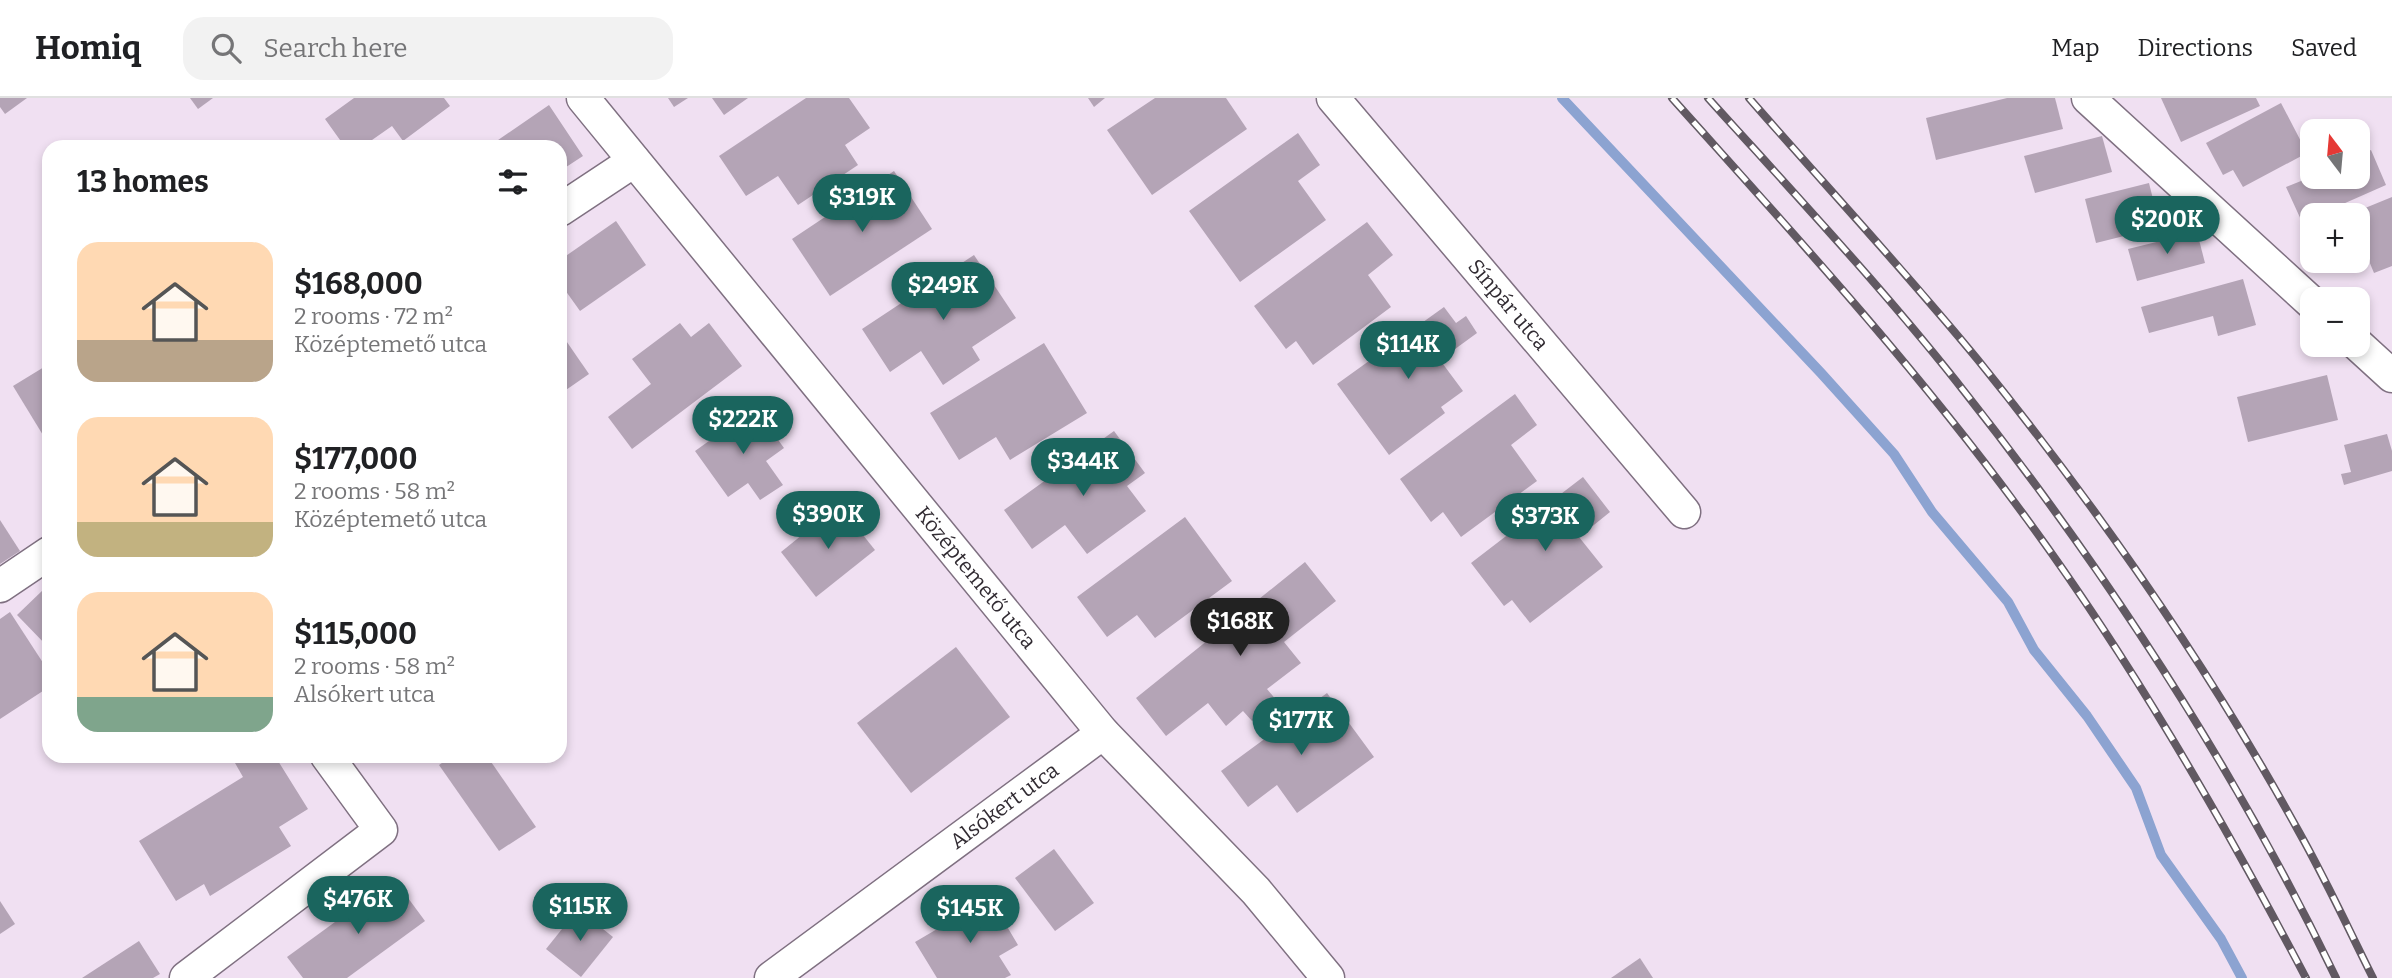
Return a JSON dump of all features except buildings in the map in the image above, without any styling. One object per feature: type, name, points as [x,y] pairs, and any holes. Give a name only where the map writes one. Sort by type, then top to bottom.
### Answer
[{"type":"street","name":"Középtemető utca","points":[[583,98],[1103,733],[1256,891],[1328,978]]},
{"type":"street","name":"Sínpár utca","points":[[1333,98],[1684,512]]},
{"type":"street","points":[[2088,98],[2300,292]]},
{"type":"street","points":[[567,205],[634,161]]},
{"type":"street","points":[[2370,356],[2392,376]]},
{"type":"street","points":[[0,586],[42,558]]},
{"type":"street","name":"Alsókert utca","points":[[771,978],[1103,733]]},
{"type":"street","points":[[186,978],[382,830],[332,763]]},
{"type":"waterway","points":[[1562,98],[1894,454],[1932,512],[2008,602],[2034,650],[2087,716],[2136,788],[2161,855],[2221,939],[2242,978]]},
{"type":"railway","points":[[1672,98],[1893,349],[2018,507],[2135,678],[2206,796],[2306,978]]},
{"type":"railway","points":[[1708,98],[1896,309],[1956,381],[2063,522],[2209,744],[2254,821],[2336,978]]},
{"type":"railway","points":[[1749,98],[1978,360],[2108,530],[2189,648],[2264,770],[2319,868],[2373,978]]}]
